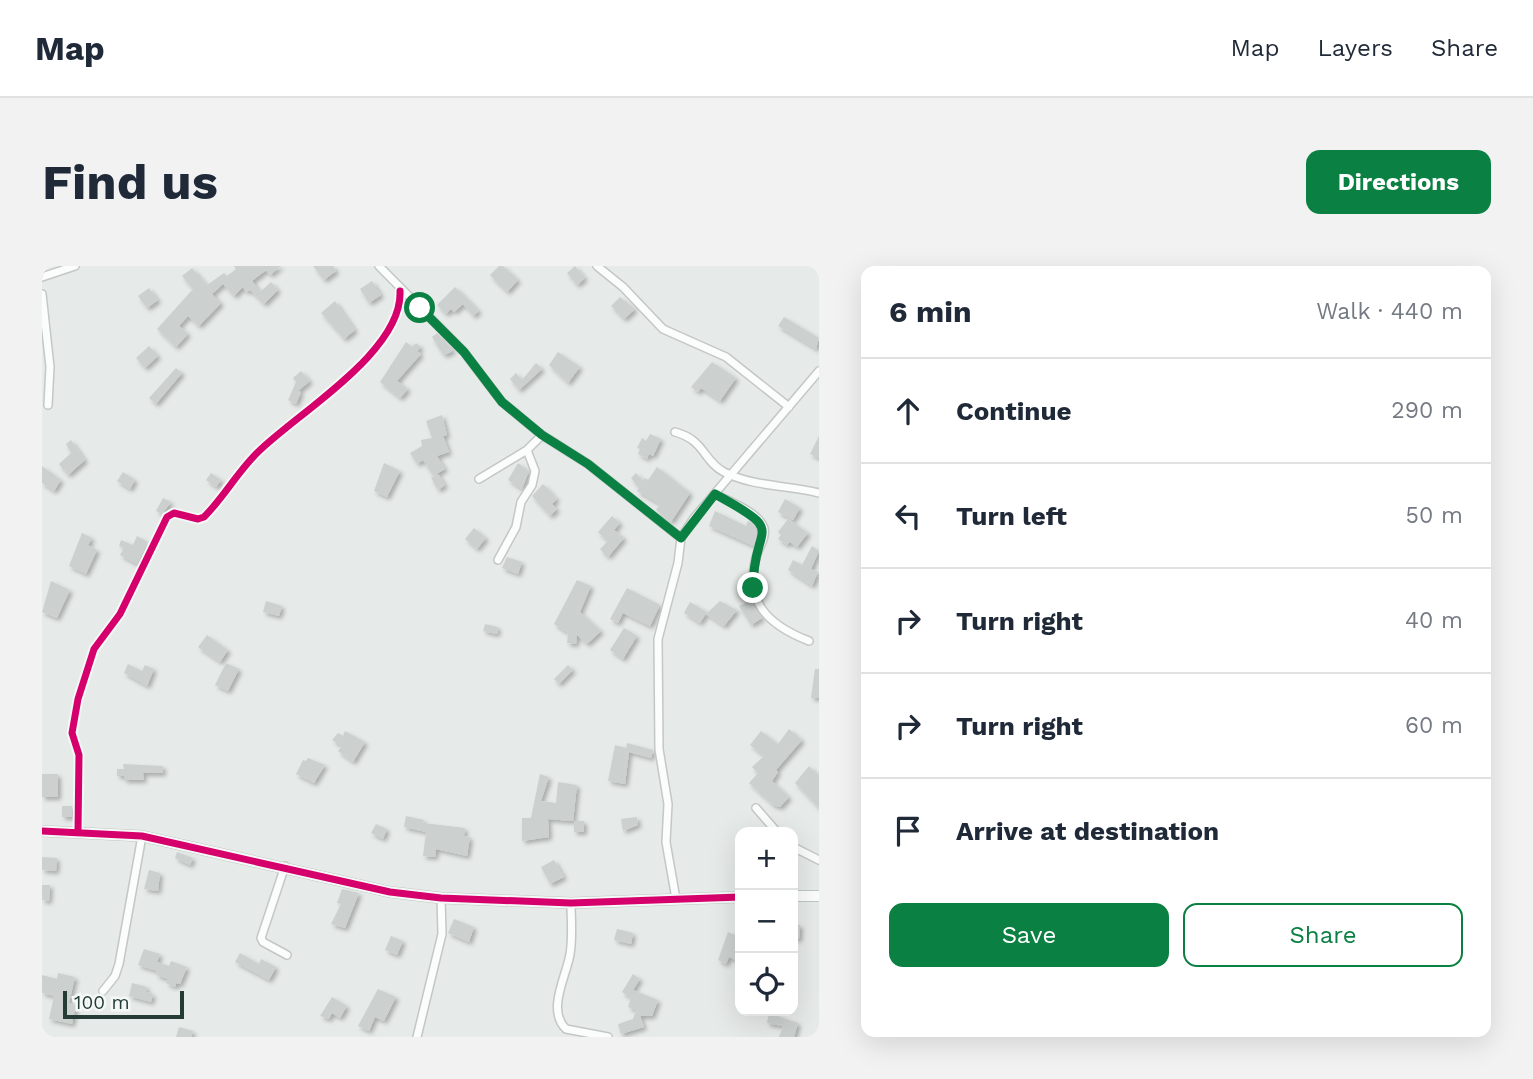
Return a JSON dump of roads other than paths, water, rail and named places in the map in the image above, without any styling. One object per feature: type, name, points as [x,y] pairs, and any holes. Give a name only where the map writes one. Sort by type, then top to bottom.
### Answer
[{"type":"street","points":[[42,277],[75,266]]},
{"type":"street","points":[[379,266],[400,291],[464,352],[502,402],[542,435],[588,464],[681,538]]},
{"type":"street","points":[[597,266],[624,287],[663,329],[726,357],[789,407]]},
{"type":"street","points":[[78,831],[79,755],[72,733],[78,699],[94,649],[120,614],[167,517],[174,513],[198,519],[204,517],[236,474],[260,449],[355,370],[376,348],[396,317],[400,291]]},
{"type":"street","points":[[42,294],[50,367],[48,405]]},
{"type":"street","points":[[676,898],[666,842],[668,804],[659,749],[658,639],[678,563],[681,538],[819,371]]},
{"type":"street","points":[[675,432],[695,440],[714,464],[732,475],[750,482],[819,493]]},
{"type":"street","points":[[479,479],[527,450],[542,435]]},
{"type":"street","points":[[498,561],[516,527],[521,502],[532,485],[535,471],[527,450]]},
{"type":"street","points":[[715,494],[759,520],[764,527],[753,570],[754,596],[777,626],[809,641]]},
{"type":"street","points":[[756,808],[773,827]]},
{"type":"street","points":[[42,831],[142,836],[285,866],[390,892],[441,898],[571,903],[735,897]]},
{"type":"street","points":[[103,991],[115,976],[119,964],[142,836]]},
{"type":"street","points":[[798,850],[819,860]]},
{"type":"street","points":[[285,866],[261,937],[263,942],[287,955]]},
{"type":"street","points":[[798,897],[819,896]]},
{"type":"street","points":[[417,1037],[442,934],[441,898]]},
{"type":"street","points":[[571,903],[570,954],[558,1000],[562,1025],[566,1029],[608,1037]]}]
